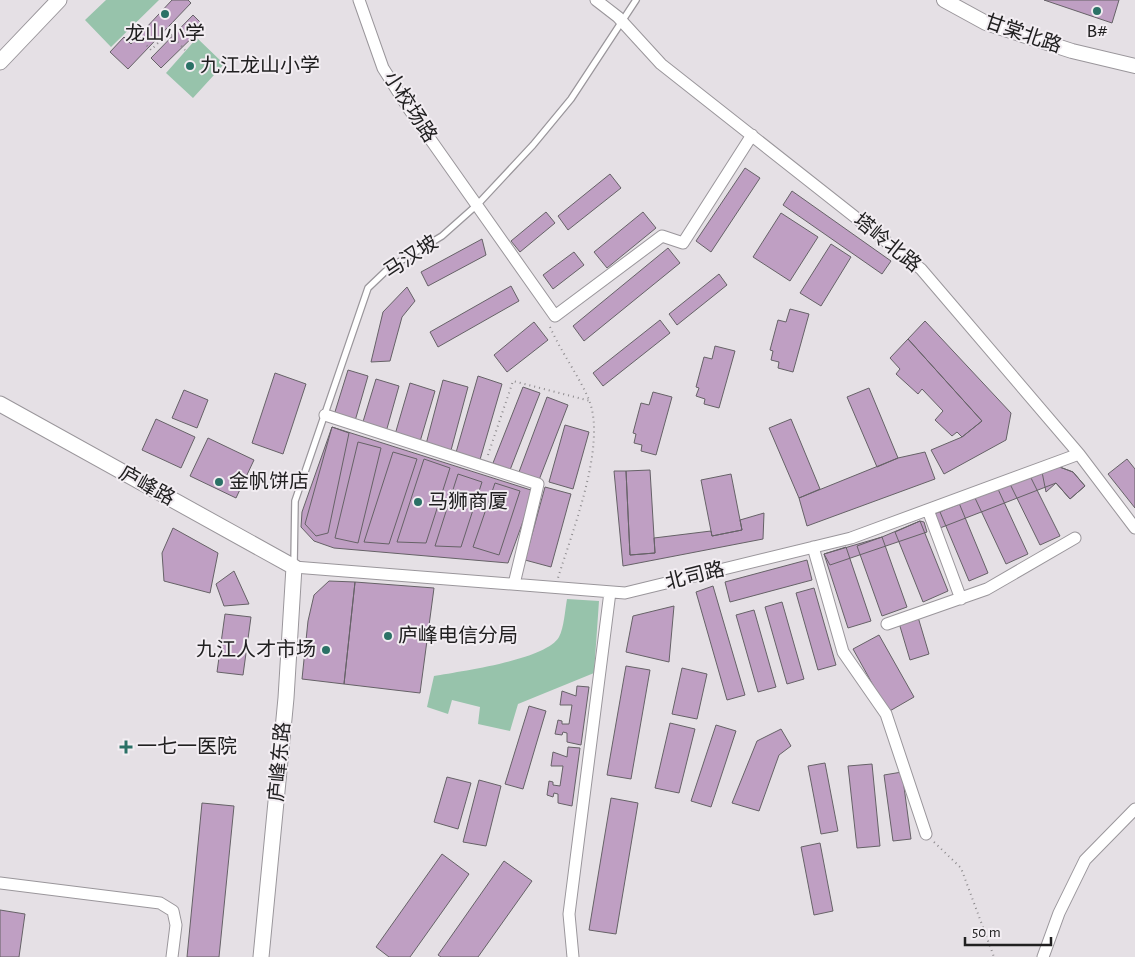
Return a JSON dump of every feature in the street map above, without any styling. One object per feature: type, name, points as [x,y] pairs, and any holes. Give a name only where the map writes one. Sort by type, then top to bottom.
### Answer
[{"type":"main road","points":[[0,62],[60,0]]},
{"type":"main road","name":"庐峰路","points":[[0,404],[294,568]]},
{"type":"main road","name":"庐峰东路","points":[[261,957],[286,698],[294,568]]},
{"type":"street","name":"小校场路","points":[[359,0],[383,68],[409,110],[478,204],[555,316],[662,236],[683,243],[752,135]]},
{"type":"street","name":"塔岭北路","points":[[596,0],[622,21],[661,64],[921,269],[1078,454],[1135,528]]},
{"type":"street","name":"甘棠北路","points":[[944,0],[986,23],[1072,51],[1135,66]]},
{"type":"street","points":[[325,415],[538,484],[514,584]]},
{"type":"street","name":"北司路","points":[[294,568],[625,593],[850,538],[1078,454]]},
{"type":"street","points":[[928,510],[961,599]]},
{"type":"street","points":[[887,624],[961,599],[1014,575],[1075,538]]},
{"type":"street","points":[[813,548],[843,652],[886,714],[926,834]]},
{"type":"street","points":[[573,957],[569,914],[610,592]]},
{"type":"street","points":[[1042,957],[1059,913],[1085,860],[1135,809]]},
{"type":"street","points":[[0,883],[160,903],[173,911],[176,926],[172,957]]},
{"type":"lane","name":"马汉坡","points":[[294,568],[295,501],[368,288],[389,268],[442,236],[478,204],[533,145],[571,99],[636,0]]},
{"type":"path","points":[[133,31],[151,50],[169,32],[184,50]]},
{"type":"path","points":[[550,327],[590,401],[595,433],[591,464],[555,587]]},
{"type":"path","points":[[484,467],[513,382],[590,401]]},
{"type":"path","points":[[926,834],[961,868],[994,957]]},
{"type":"green space","points":[[106,0],[159,0],[111,47],[85,20]]},
{"type":"green space","points":[[197,38],[224,64],[193,98],[166,73]]},
{"type":"green space","points":[[567,599],[599,601],[594,673],[518,704],[510,731],[478,724],[480,707],[452,700],[448,714],[427,707],[434,676],[482,668],[521,658],[551,645],[561,633]]},
{"type":"building","points":[[172,0],[188,0],[191,3],[128,69],[110,52],[124,37],[131,44]]},
{"type":"building","name":"B#","points":[[1044,0],[1119,0],[1112,23]]},
{"type":"building","points":[[193,15],[204,26],[161,68],[151,58]]},
{"type":"building","points":[[745,168],[760,178],[711,252],[696,241]]},
{"type":"building","points":[[610,174],[621,188],[568,230],[558,216]]},
{"type":"building","points":[[792,191],[891,261],[882,274],[783,205]]},
{"type":"building","points":[[546,212],[555,223],[520,252],[511,241]]},
{"type":"building","points":[[643,212],[656,228],[607,268],[594,252]]},
{"type":"building","points":[[781,213],[818,237],[790,281],[753,257]]},
{"type":"building","points":[[482,239],[486,255],[428,286],[421,272]]},
{"type":"building","points":[[831,244],[851,257],[821,306],[800,293]]},
{"type":"building","points":[[668,248],[680,263],[584,341],[573,326]]},
{"type":"building","points":[[574,252],[584,265],[553,289],[543,275]]},
{"type":"building","points":[[719,274],[727,285],[677,325],[669,314]]},
{"type":"building","points":[[511,286],[519,301],[438,347],[430,332]]},
{"type":"building","points":[[407,287],[415,301],[402,317],[390,361],[371,362],[383,312]]},
{"type":"building","points":[[790,309],[809,314],[793,372],[778,368],[779,362],[771,360],[773,351],[770,350],[778,320],[786,322]]},
{"type":"building","points":[[660,320],[670,333],[603,386],[593,373]]},
{"type":"building","points":[[925,321],[1011,413],[1006,440],[944,474],[931,450],[962,437],[982,421],[908,339]]},
{"type":"building","points":[[534,322],[548,340],[507,372],[494,355]]},
{"type":"building","points":[[908,339],[982,421],[962,437],[957,432],[952,436],[935,420],[943,411],[922,389],[918,394],[896,374],[900,369],[890,358]]},
{"type":"building","points":[[715,346],[735,351],[719,408],[704,404],[705,399],[696,396],[699,388],[696,387],[704,357],[712,359]]},
{"type":"building","points":[[348,370],[368,376],[355,421],[334,415]]},
{"type":"building","points":[[275,373],[306,384],[283,454],[252,443]]},
{"type":"building","points":[[478,376],[502,384],[479,463],[455,456]]},
{"type":"building","points":[[376,379],[399,386],[386,432],[362,425]]},
{"type":"building","points":[[443,380],[468,387],[450,454],[425,448]]},
{"type":"building","points":[[410,383],[435,391],[419,445],[394,438]]},
{"type":"building","points":[[523,387],[540,393],[510,470],[493,463]]},
{"type":"building","points":[[869,388],[898,458],[877,467],[847,397]]},
{"type":"building","points":[[184,390],[208,400],[197,428],[172,418]]},
{"type":"building","points":[[653,392],[672,397],[656,455],[641,451],[642,445],[634,443],[636,434],[633,433],[641,403],[649,405]]},
{"type":"building","points":[[547,397],[568,405],[539,480],[519,472]]},
{"type":"building","points":[[156,419],[195,437],[181,468],[142,450]]},
{"type":"building","points":[[791,419],[820,489],[799,498],[769,428]]},
{"type":"building","points":[[565,425],[589,432],[573,489],[549,482]]},
{"type":"building","name":"马狮商厦","points":[[332,427],[534,491],[508,563],[334,548],[314,541],[301,527],[302,512]]},
{"type":"building","points":[[332,427],[349,433],[328,533],[316,536],[305,524]]},
{"type":"building","points":[[208,438],[254,460],[236,498],[190,476]]},
{"type":"building","points":[[358,442],[381,448],[358,543],[335,538]]},
{"type":"building","points":[[393,452],[417,459],[389,544],[364,542]]},
{"type":"building","points":[[925,452],[935,479],[807,526],[799,498],[898,458]]},
{"type":"building","points":[[424,459],[450,468],[426,543],[397,542]]},
{"type":"building","points":[[1127,459],[1135,469],[1135,508],[1108,474]]},
{"type":"building","points":[[1057,466],[1073,472],[1085,486],[1070,499],[1056,483],[940,528],[934,514]]},
{"type":"building","points":[[1057,466],[1073,472],[1085,486],[1070,499],[1056,483],[1046,492],[1042,472]]},
{"type":"building","points":[[650,470],[655,553],[630,555],[626,471]]},
{"type":"building","points":[[614,471],[626,471],[630,555],[655,553],[654,538],[711,531],[712,536],[742,530],[740,520],[764,513],[763,539],[623,566]]},
{"type":"building","points":[[458,474],[482,482],[461,547],[435,546]]},
{"type":"building","points":[[731,474],[742,530],[712,536],[701,480]]},
{"type":"building","points":[[1030,476],[1060,536],[1040,545],[1010,484]]},
{"type":"building","points":[[495,483],[520,491],[499,555],[473,547]]},
{"type":"building","points":[[545,487],[571,494],[551,567],[525,560]]},
{"type":"building","points":[[997,487],[1028,554],[1006,564],[975,498]]},
{"type":"building","points":[[959,503],[988,573],[969,581],[940,512]]},
{"type":"building","points":[[920,521],[924,522],[927,532],[830,565],[824,554],[882,537]]},
{"type":"building","points":[[920,521],[948,591],[923,602],[895,532]]},
{"type":"building","points":[[173,528],[218,553],[210,593],[164,581],[162,553]]},
{"type":"building","points":[[882,537],[907,607],[882,616],[857,546]]},
{"type":"building","points":[[846,547],[871,621],[848,628],[824,554]]},
{"type":"building","points":[[807,560],[812,580],[730,602],[725,582]]},
{"type":"building","points":[[234,571],[249,604],[224,606],[216,584]]},
{"type":"building","name":"九江人才市场","points":[[329,581],[355,582],[344,684],[302,679],[308,621],[314,595]]},
{"type":"building","name":"庐峰电信分局","points":[[355,582],[434,588],[420,693],[344,684]]},
{"type":"building","points":[[713,586],[745,695],[727,700],[696,592]]},
{"type":"building","points":[[814,588],[836,665],[818,670],[796,593]]},
{"type":"building","points":[[782,602],[804,679],[787,684],[765,607]]},
{"type":"building","points":[[674,606],[669,662],[626,652],[633,616]]},
{"type":"building","points":[[754,610],[776,687],[758,692],[736,615]]},
{"type":"building","points":[[225,614],[251,617],[243,675],[217,672]]},
{"type":"building","points":[[918,617],[929,654],[910,660],[899,623]]},
{"type":"building","points":[[879,635],[914,697],[888,712],[853,649]]},
{"type":"building","points":[[626,666],[650,670],[631,779],[607,775]]},
{"type":"building","points":[[682,668],[707,674],[697,719],[672,714]]},
{"type":"building","points":[[577,686],[589,687],[581,745],[567,742],[567,733],[563,732],[562,735],[555,734],[558,720],[562,721],[562,724],[569,724],[572,705],[560,705],[562,691],[576,696]]},
{"type":"building","points":[[529,706],[546,711],[523,789],[505,784]]},
{"type":"building","points":[[670,723],[695,729],[679,793],[655,788]]},
{"type":"building","points":[[716,725],[736,731],[711,807],[691,801]]},
{"type":"building","points":[[781,729],[791,746],[779,755],[759,811],[732,803],[757,741]]},
{"type":"building","points":[[568,747],[580,748],[572,806],[558,803],[558,794],[554,793],[553,797],[547,795],[549,781],[553,782],[553,785],[560,786],[563,766],[551,766],[553,752],[567,757]]},
{"type":"building","points":[[825,763],[838,831],[821,834],[808,766]]},
{"type":"building","points":[[872,764],[880,846],[857,848],[848,766]]},
{"type":"building","points":[[902,772],[911,839],[893,841],[884,775]]},
{"type":"building","points":[[447,777],[471,783],[458,829],[434,822]]},
{"type":"building","points":[[479,780],[501,786],[486,846],[463,842]]},
{"type":"building","points":[[611,798],[638,803],[616,934],[589,930]]},
{"type":"building","points":[[202,803],[234,806],[219,957],[187,957]]},
{"type":"building","points":[[820,843],[833,911],[814,915],[801,847]]},
{"type":"building","points":[[442,854],[469,874],[410,957],[389,957],[376,947]]},
{"type":"building","points":[[504,861],[532,881],[478,957],[441,957],[438,955]]},
{"type":"building","points":[[0,910],[25,914],[19,957],[0,957]]},
{"type":"place","name":"B#","points":[[1097,11]]},
{"type":"place","name":"龙山小学","points":[[165,14]]},
{"type":"place","name":"九江龙山小学","points":[[190,66]]},
{"type":"place","name":"金帆饼店","points":[[219,482]]},
{"type":"place","name":"马狮商厦","points":[[418,502]]},
{"type":"place","name":"庐峰电信分局","points":[[388,636]]},
{"type":"place","name":"九江人才市场","points":[[326,650]]},
{"type":"place","name":"一七一医院","points":[[126,747]]}]
